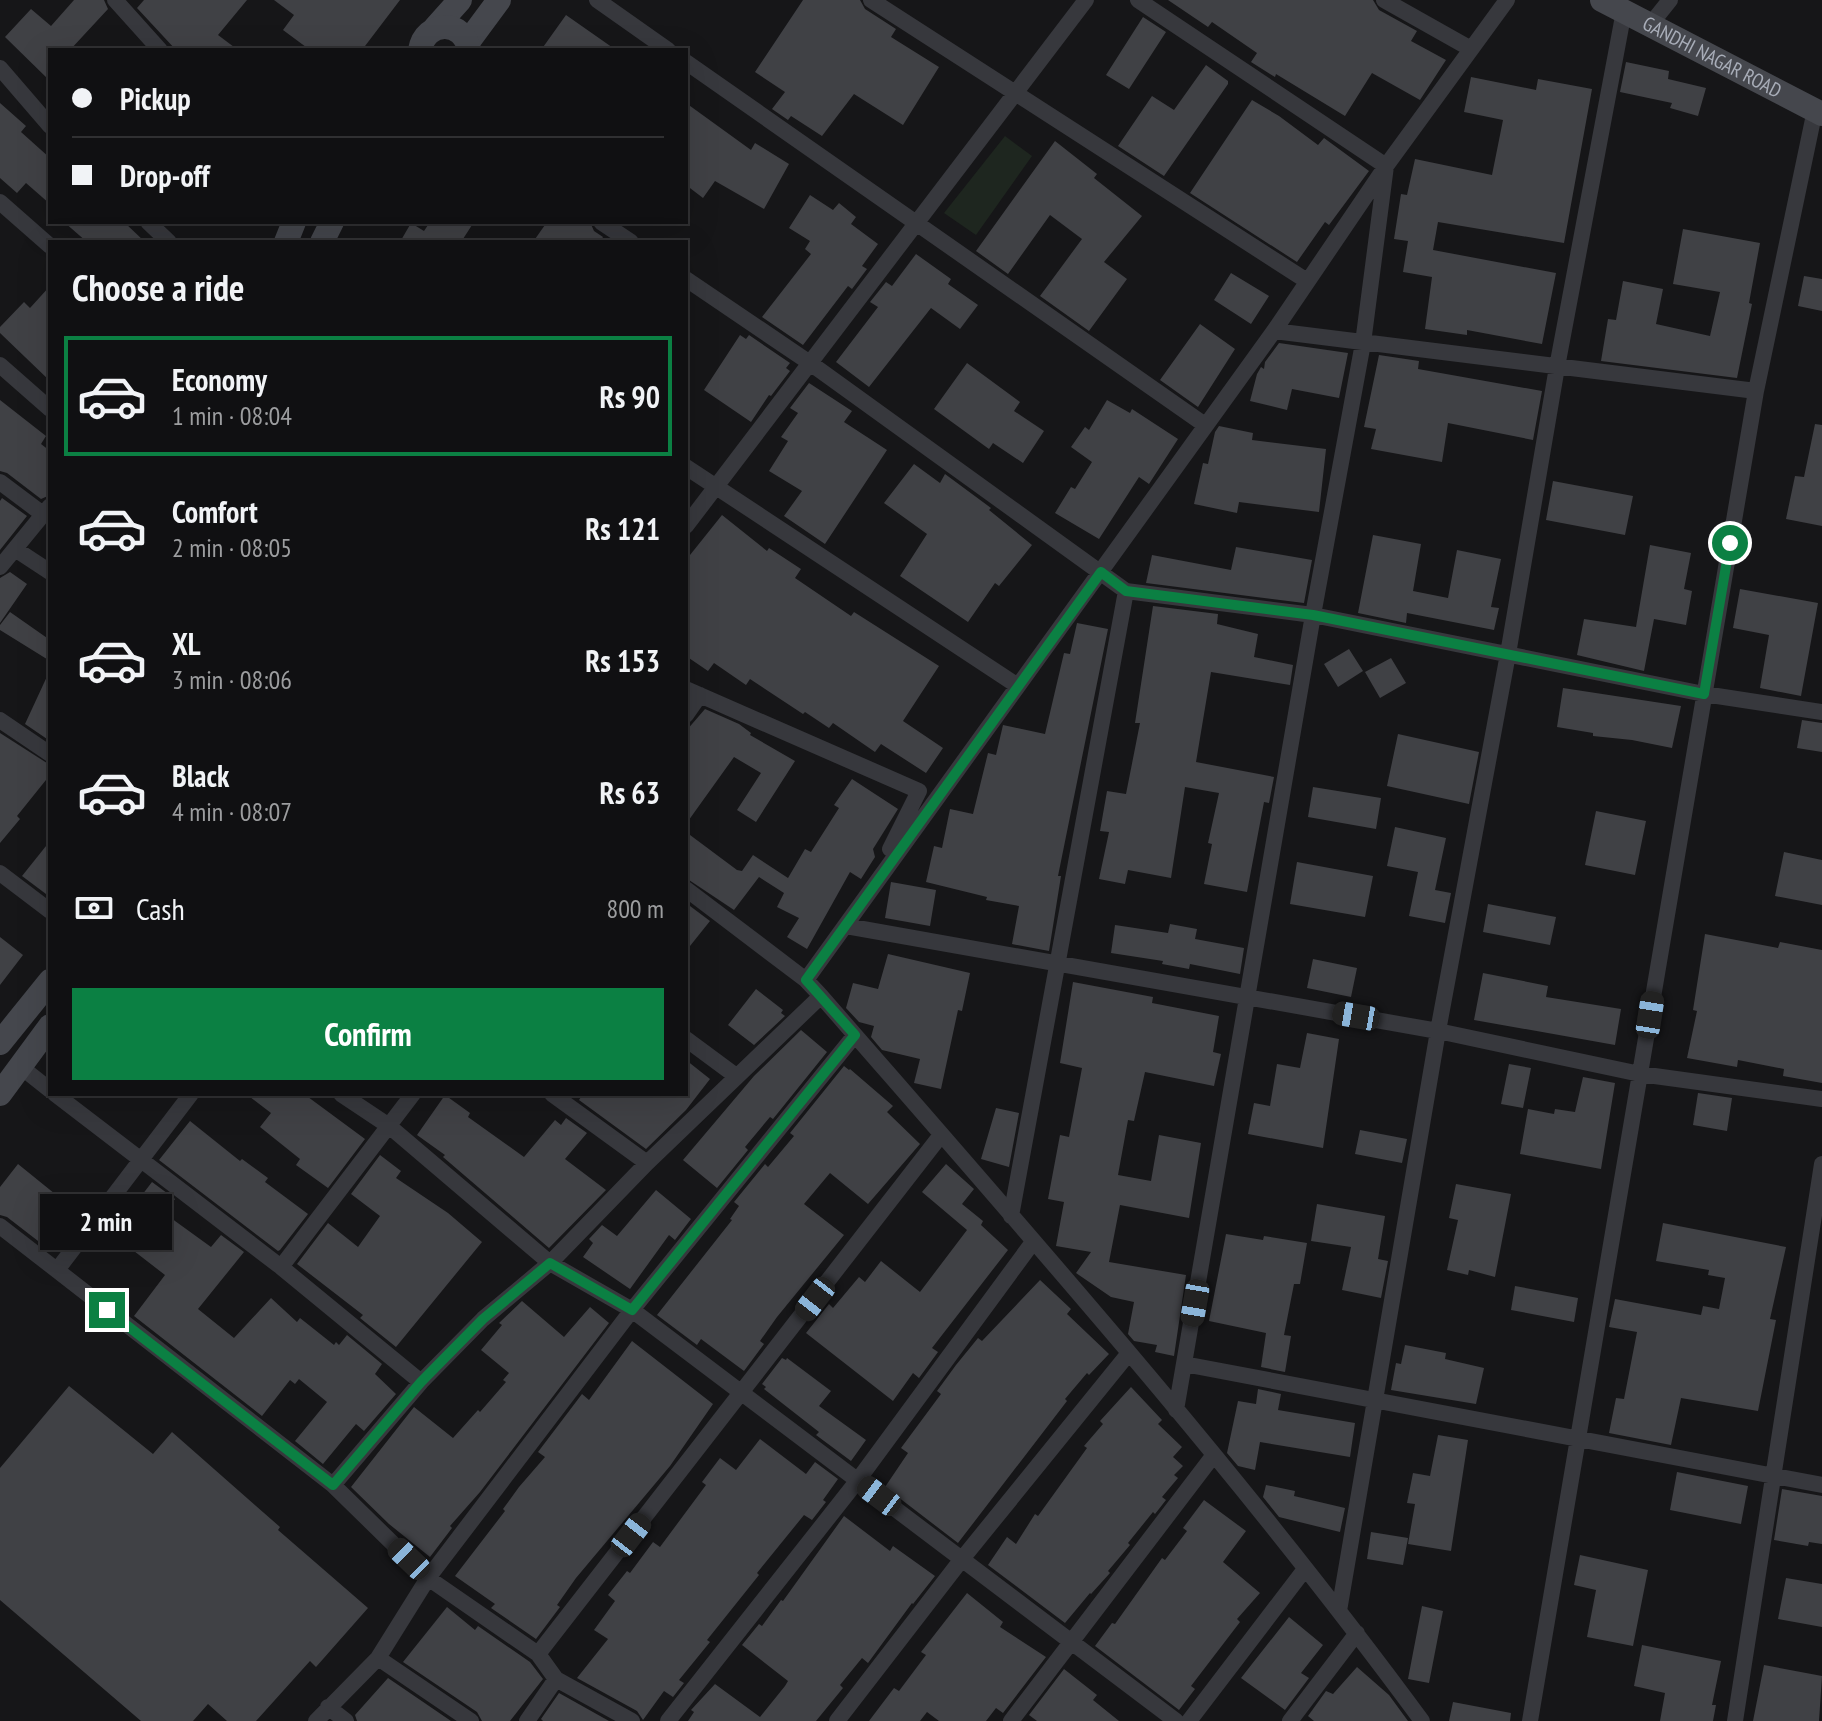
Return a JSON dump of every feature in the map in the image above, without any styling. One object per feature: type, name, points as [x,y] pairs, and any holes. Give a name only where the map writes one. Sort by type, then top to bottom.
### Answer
[{"type":"main road","points":[[423,44],[460,0]]},
{"type":"main road","points":[[468,46],[499,0]]},
{"type":"main road","name":"GANDHI NAGAR ROAD","points":[[1602,0],[1818,112]]},
{"type":"main road","points":[[423,44],[451,27],[464,35],[468,46]]},
{"type":"main road","points":[[0,1043],[48,983]]},
{"type":"main road","points":[[0,1094],[48,1029]]},
{"type":"street","points":[[115,0],[158,48]]},
{"type":"street","points":[[597,0],[665,48]]},
{"type":"street","points":[[871,0],[1307,281]]},
{"type":"street","points":[[688,523],[1086,0]]},
{"type":"street","points":[[1138,0],[1386,166]]},
{"type":"street","points":[[1384,0],[1471,49]]},
{"type":"street","points":[[806,980],[1274,331],[1386,166],[1507,0]]},
{"type":"street","points":[[1650,25],[1670,0]]},
{"type":"street","points":[[1339,1611],[1438,1031],[1624,11]]},
{"type":"street","points":[[688,63],[1205,425]]},
{"type":"street","points":[[0,68],[48,124]]},
{"type":"street","points":[[1530,1721],[1756,391],[1818,112]]},
{"type":"street","points":[[1176,1410],[1363,343],[1386,166]]},
{"type":"street","points":[[0,202],[48,244]]},
{"type":"street","points":[[150,224],[167,240]]},
{"type":"street","points":[[604,224],[628,240]]},
{"type":"street","points":[[688,280],[810,363],[1126,591],[1313,615],[1704,694],[1822,712]]},
{"type":"street","points":[[1274,331],[1756,391]]},
{"type":"street","points":[[0,365],[48,407]]},
{"type":"street","points":[[688,468],[1018,686]]},
{"type":"street","points":[[0,482],[47,511],[0,567]]},
{"type":"street","points":[[15,549],[48,571]]},
{"type":"street","points":[[1011,1216],[1126,591]]},
{"type":"street","points":[[693,692],[919,791],[868,894]]},
{"type":"street","points":[[0,720],[48,753]]},
{"type":"street","points":[[0,873],[48,909]]},
{"type":"street","points":[[688,891],[806,980],[821,996],[1129,1353],[1357,1633],[1422,1721]]},
{"type":"street","points":[[846,926],[1438,1031],[1640,1074],[1822,1099]]},
{"type":"street","points":[[333,1485],[421,1382],[483,1319],[550,1263],[647,1163],[821,996]]},
{"type":"street","points":[[316,1721],[378,1658],[428,1578],[632,1310],[855,1035]]},
{"type":"street","points":[[688,1040],[736,1076]]},
{"type":"street","points":[[21,1067],[48,1088]]},
{"type":"street","points":[[58,1096],[281,1267],[421,1382]]},
{"type":"street","points":[[57,1270],[189,1096]]},
{"type":"street","points":[[344,1096],[389,1126],[550,1263],[632,1310],[1176,1721]]},
{"type":"street","points":[[281,1267],[412,1096]]},
{"type":"street","points":[[555,1096],[647,1163]]},
{"type":"street","points":[[538,1654],[941,1135]]},
{"type":"street","points":[[1735,1721],[1822,1164]]},
{"type":"street","points":[[0,1226],[333,1485],[428,1578],[538,1654],[556,1679],[632,1721]]},
{"type":"street","points":[[668,1721],[858,1480],[1033,1242]]},
{"type":"street","points":[[837,1721],[962,1559],[1129,1353]]},
{"type":"street","points":[[1184,1364],[1822,1485]]},
{"type":"street","points":[[1011,1721],[1213,1456]]},
{"type":"street","points":[[1189,1721],[1305,1569]]},
{"type":"street","points":[[1290,1721],[1357,1633]]},
{"type":"street","points":[[378,1658],[471,1721]]},
{"type":"street","points":[[527,1721],[556,1679]]},
{"type":"street","points":[[328,1707],[346,1721]]},
{"type":"shaded area","points":[[1005,136],[1032,156],[976,235],[944,213]]},
{"type":"building","points":[[74,0],[104,0],[108,9],[72,48],[48,48],[48,79],[5,37],[31,9],[51,26]]},
{"type":"building","points":[[144,0],[247,0],[218,35],[235,48],[174,48],[137,8]]},
{"type":"building","points":[[274,0],[400,0],[364,48],[307,48],[283,30],[294,15]]},
{"type":"building","points":[[803,0],[860,0],[865,9],[896,29],[891,37],[939,67],[903,125],[854,94],[822,136],[791,116],[788,120],[772,109],[785,92],[755,72]]},
{"type":"building","points":[[1168,0],[1373,0],[1379,10],[1417,31],[1411,41],[1446,60],[1420,100],[1372,73],[1345,116],[1251,62],[1257,53],[1212,22],[1208,27]]},
{"type":"building","points":[[566,15],[613,48],[542,48]]},
{"type":"building","points":[[1143,17],[1166,32],[1129,89],[1106,75]]},
{"type":"building","points":[[1626,62],[1669,71],[1668,79],[1706,88],[1698,116],[1670,108],[1672,103],[1620,92]]},
{"type":"building","points":[[1206,65],[1228,84],[1164,176],[1118,146],[1152,96],[1174,110]]},
{"type":"building","points":[[1471,77],[1536,90],[1538,79],[1592,89],[1564,243],[1438,222],[1433,250],[1556,273],[1542,344],[1467,330],[1467,335],[1425,329],[1432,277],[1403,272],[1408,241],[1394,239],[1401,194],[1407,195],[1415,159],[1492,175],[1503,120],[1464,112]]},
{"type":"building","points":[[1252,100],[1318,145],[1324,138],[1369,171],[1329,225],[1325,222],[1297,262],[1190,193]]},
{"type":"building","points":[[0,103],[26,126],[21,132],[48,156],[48,202],[26,183],[17,193],[0,178]]},
{"type":"building","points":[[688,104],[751,150],[755,143],[789,164],[764,209],[715,181],[703,198],[688,187]]},
{"type":"building","points":[[1055,141],[1097,174],[1094,178],[1142,216],[1104,262],[1127,279],[1089,331],[1040,296],[1082,239],[1050,215],[1008,274],[976,251]]},
{"type":"building","points":[[810,195],[833,210],[839,203],[856,217],[851,224],[878,244],[862,266],[867,269],[852,289],[848,286],[803,345],[762,317],[811,254],[805,249],[810,241],[789,228]]},
{"type":"building","points":[[66,224],[126,224],[143,240],[85,240]]},
{"type":"building","points":[[410,224],[424,231],[429,224],[473,224],[462,240],[401,240]]},
{"type":"building","points":[[546,224],[591,224],[594,231],[603,237],[601,240],[534,240]]},
{"type":"building","points":[[1683,229],[1760,243],[1737,378],[1601,361],[1608,319],[1616,320],[1623,281],[1663,289],[1656,324],[1710,336],[1720,292],[1673,284]]},
{"type":"building","points":[[916,254],[951,279],[948,284],[978,305],[960,329],[931,308],[869,387],[836,362],[878,307],[870,302],[886,282],[892,286]]},
{"type":"building","points":[[1231,273],[1269,296],[1251,324],[1214,300]]},
{"type":"building","points":[[1804,276],[1822,279],[1822,311],[1798,306]]},
{"type":"building","points":[[48,288],[48,379],[0,333],[0,327],[24,302],[30,308]]},
{"type":"building","points":[[1200,324],[1235,349],[1198,407],[1160,380]]},
{"type":"building","points":[[740,335],[746,339],[749,335],[790,363],[786,368],[790,371],[751,422],[704,390]]},
{"type":"building","points":[[1279,343],[1348,353],[1339,398],[1292,389],[1287,410],[1250,401],[1257,374],[1261,367],[1264,369],[1265,362]]},
{"type":"building","points":[[1379,355],[1419,361],[1418,369],[1542,391],[1533,440],[1448,423],[1442,462],[1371,449],[1376,429],[1364,427]]},
{"type":"building","points":[[967,363],[1020,402],[1014,411],[1044,431],[1023,463],[993,443],[989,449],[934,409]]},
{"type":"building","points":[[809,383],[852,411],[844,422],[887,450],[825,544],[784,516],[802,491],[769,471],[788,441],[781,437],[798,413],[790,408]]},
{"type":"building","points":[[0,400],[46,436],[41,444],[48,449],[48,496],[41,499],[0,471]]},
{"type":"building","points":[[1107,400],[1130,413],[1132,409],[1178,439],[1149,484],[1139,477],[1099,539],[1055,513],[1092,462],[1071,447],[1085,427],[1089,430]]},
{"type":"building","points":[[1815,424],[1822,425],[1822,526],[1786,519],[1795,476],[1804,477]]},
{"type":"building","points":[[1219,426],[1253,433],[1252,440],[1326,449],[1319,512],[1239,502],[1237,513],[1194,504],[1203,463],[1208,464]]},
{"type":"building","points":[[914,464],[940,483],[945,474],[991,508],[989,510],[1032,545],[999,586],[995,583],[968,622],[900,576],[927,534],[884,503]]},
{"type":"building","points":[[1553,481],[1633,496],[1625,535],[1546,520]]},
{"type":"building","points":[[2,498],[27,516],[0,550],[0,501]]},
{"type":"building","points":[[722,515],[767,551],[769,548],[801,569],[795,578],[851,616],[854,612],[939,666],[903,721],[943,748],[926,773],[881,744],[875,752],[833,723],[829,728],[750,679],[746,685],[714,663],[708,671],[688,657],[688,558]]},
{"type":"building","points":[[1373,535],[1421,544],[1413,591],[1448,598],[1457,550],[1501,559],[1491,607],[1499,608],[1494,630],[1407,613],[1406,623],[1358,613]]},
{"type":"building","points":[[1650,545],[1691,553],[1684,589],[1692,591],[1686,625],[1654,619],[1644,671],[1577,655],[1584,619],[1636,627]]},
{"type":"building","points":[[1236,547],[1312,560],[1304,603],[1146,583],[1152,555],[1231,570]]},
{"type":"building","points":[[10,572],[27,584],[0,623],[0,578]]},
{"type":"building","points":[[1740,589],[1818,603],[1801,696],[1760,688],[1769,635],[1733,628]]},
{"type":"building","points":[[1153,606],[1218,614],[1217,624],[1258,634],[1254,657],[1293,665],[1290,685],[1211,672],[1196,762],[1274,777],[1269,803],[1264,802],[1247,892],[1204,884],[1212,844],[1208,843],[1219,793],[1185,787],[1171,878],[1128,870],[1125,884],[1099,879],[1109,832],[1100,831],[1107,791],[1126,794],[1140,723],[1135,723]]},
{"type":"building","points":[[10,612],[48,639],[48,660],[0,630],[0,625]]},
{"type":"building","points":[[1077,623],[1108,629],[1058,876],[1061,876],[1049,951],[1012,944],[1019,906],[986,900],[987,897],[926,882],[934,846],[942,848],[950,809],[973,814],[988,753],[996,755],[1003,725],[1045,734],[1064,653],[1070,654]]},
{"type":"building","points":[[1349,649],[1363,671],[1338,687],[1324,664]]},
{"type":"building","points":[[1391,658],[1406,683],[1380,698],[1365,672]]},
{"type":"building","points":[[48,674],[48,740],[25,724]]},
{"type":"building","points":[[1563,688],[1681,706],[1672,748],[1557,727]]},
{"type":"building","points":[[705,709],[739,724],[750,735],[795,761],[756,822],[737,810],[761,773],[734,757],[688,821],[688,729]]},
{"type":"building","points":[[1802,720],[1822,723],[1822,752],[1797,748]]},
{"type":"building","points":[[0,733],[48,764],[48,777],[0,843]]},
{"type":"building","points":[[1398,734],[1479,752],[1469,804],[1387,786]]},
{"type":"building","points":[[852,779],[898,809],[873,849],[875,857],[861,879],[850,872],[807,949],[787,937],[799,918],[777,907],[784,893],[759,877],[734,910],[688,879],[688,833],[737,870],[742,871],[753,855],[788,878],[805,849],[811,852],[839,808],[834,805]]},
{"type":"building","points":[[1313,787],[1381,798],[1376,829],[1308,817]]},
{"type":"building","points":[[1596,811],[1646,821],[1635,875],[1585,865]]},
{"type":"building","points":[[1395,827],[1446,838],[1435,890],[1451,893],[1445,923],[1409,916],[1418,872],[1387,866]]},
{"type":"building","points":[[48,844],[48,896],[22,876]]},
{"type":"building","points":[[1784,852],[1822,860],[1822,905],[1775,896]]},
{"type":"building","points":[[1297,862],[1373,876],[1365,917],[1290,904]]},
{"type":"building","points":[[891,882],[936,890],[930,926],[885,918]]},
{"type":"building","points":[[688,904],[710,921],[688,948]]},
{"type":"building","points":[[1488,904],[1556,917],[1550,945],[1483,932]]},
{"type":"building","points":[[1170,924],[1197,929],[1195,939],[1244,948],[1240,974],[1190,964],[1189,969],[1162,964],[1163,961],[1111,953],[1115,925],[1168,933]]},
{"type":"building","points":[[1705,934],[1778,948],[1780,942],[1822,950],[1822,1083],[1783,1076],[1784,1069],[1738,1060],[1737,1067],[1687,1058],[1697,1011],[1693,1010]]},
{"type":"building","points":[[0,937],[23,955],[0,985]]},
{"type":"building","points":[[888,954],[970,973],[962,1011],[958,1010],[941,1089],[914,1083],[920,1059],[882,1050],[871,1037],[874,1026],[859,1022],[846,1008],[853,983],[878,989]]},
{"type":"building","points":[[1313,959],[1357,968],[1351,997],[1307,988]]},
{"type":"building","points":[[1483,973],[1548,986],[1546,997],[1621,1009],[1615,1045],[1474,1020]]},
{"type":"building","points":[[1073,982],[1153,997],[1152,1003],[1219,1016],[1213,1052],[1221,1054],[1214,1086],[1145,1072],[1134,1121],[1128,1120],[1118,1175],[1151,1181],[1159,1135],[1201,1143],[1189,1218],[1120,1205],[1109,1262],[1186,1275],[1174,1356],[1155,1352],[1157,1345],[1134,1341],[1128,1334],[1134,1302],[1111,1297],[1076,1273],[1091,1252],[1056,1246],[1064,1202],[1048,1199],[1060,1135],[1069,1137],[1082,1068],[1060,1063]]},
{"type":"building","points":[[756,989],[783,1010],[781,1013],[785,1016],[754,1045],[728,1025]]},
{"type":"building","points":[[801,1030],[827,1052],[773,1119],[770,1117],[745,1147],[748,1150],[717,1188],[683,1160],[754,1076]]},
{"type":"building","points":[[1307,1033],[1339,1039],[1323,1148],[1248,1134],[1254,1103],[1270,1106],[1277,1064],[1300,1068]]},
{"type":"building","points":[[688,1062],[710,1079],[686,1110],[646,1149],[579,1100],[582,1096],[688,1096]]},
{"type":"building","points":[[1509,1064],[1531,1068],[1523,1108],[1501,1104]]},
{"type":"building","points":[[844,1066],[893,1106],[887,1112],[920,1144],[868,1204],[830,1173],[804,1204],[844,1235],[777,1317],[760,1341],[764,1344],[744,1371],[701,1339],[697,1345],[657,1315],[732,1220],[739,1206],[734,1202],[765,1164],[768,1167],[794,1136],[790,1133]]},
{"type":"building","points":[[1583,1077],[1615,1083],[1601,1169],[1520,1154],[1528,1109],[1554,1114],[1555,1109],[1575,1112]]},
{"type":"building","points":[[1698,1093],[1732,1098],[1727,1131],[1693,1125]]},
{"type":"building","points":[[249,1096],[307,1096],[365,1139],[328,1188],[296,1165],[300,1159],[260,1127],[271,1113]]},
{"type":"building","points":[[444,1096],[524,1157],[555,1120],[561,1125],[566,1118],[587,1133],[565,1159],[606,1190],[549,1248],[443,1157],[445,1155],[417,1135]]},
{"type":"building","points":[[996,1108],[1019,1113],[1009,1167],[981,1159]]},
{"type":"building","points":[[190,1121],[240,1161],[242,1159],[268,1178],[265,1182],[308,1214],[280,1250],[159,1160]]},
{"type":"building","points":[[1360,1130],[1407,1139],[1402,1163],[1355,1154]]},
{"type":"building","points":[[380,1155],[401,1171],[396,1178],[448,1213],[482,1242],[396,1347],[360,1318],[363,1315],[297,1264],[328,1223],[358,1247],[380,1216],[351,1194]]},
{"type":"building","points":[[18,1164],[81,1215],[51,1251],[7,1217],[0,1215],[0,1187]]},
{"type":"building","points":[[946,1164],[974,1189],[962,1204],[983,1221],[981,1225],[1008,1250],[932,1348],[938,1352],[919,1378],[913,1373],[893,1401],[806,1333],[829,1304],[833,1308],[859,1277],[865,1282],[881,1261],[920,1292],[967,1230],[922,1192]]},
{"type":"building","points":[[152,1182],[175,1199],[164,1213],[211,1247],[221,1235],[244,1252],[198,1309],[234,1338],[271,1298],[297,1322],[300,1318],[334,1345],[336,1342],[339,1345],[347,1335],[382,1364],[375,1374],[396,1394],[364,1431],[356,1424],[323,1464],[295,1441],[327,1402],[299,1379],[295,1384],[290,1380],[262,1416],[134,1316],[165,1275],[112,1234]]},
{"type":"building","points":[[1456,1184],[1511,1194],[1495,1277],[1469,1270],[1468,1275],[1447,1270],[1458,1220],[1449,1218]]},
{"type":"building","points":[[656,1190],[691,1219],[675,1240],[669,1235],[630,1289],[583,1257],[593,1243],[589,1239],[602,1225],[617,1236]]},
{"type":"building","points":[[1317,1204],[1385,1216],[1378,1259],[1388,1261],[1381,1298],[1342,1290],[1351,1247],[1311,1241]]},
{"type":"building","points":[[1663,1223],[1786,1247],[1770,1319],[1776,1320],[1758,1411],[1681,1398],[1671,1445],[1609,1433],[1616,1398],[1624,1399],[1637,1332],[1609,1327],[1615,1299],[1701,1315],[1703,1306],[1719,1309],[1725,1278],[1708,1275],[1709,1270],[1656,1261]]},
{"type":"building","points":[[1226,1234],[1307,1243],[1300,1284],[1294,1284],[1284,1335],[1291,1336],[1285,1372],[1261,1367],[1266,1333],[1209,1321]]},
{"type":"building","points":[[1040,1280],[1071,1309],[1067,1314],[1109,1354],[1089,1375],[1087,1373],[1065,1399],[1067,1401],[958,1543],[885,1487],[908,1453],[901,1448],[941,1394],[937,1391],[956,1365],[978,1338],[982,1341]]},
{"type":"building","points":[[1515,1286],[1578,1298],[1574,1322],[1511,1310]]},
{"type":"building","points":[[522,1301],[564,1337],[590,1307],[609,1323],[480,1492],[450,1526],[452,1528],[430,1557],[389,1524],[351,1487],[414,1407],[453,1438],[478,1410],[480,1412],[506,1382],[503,1380],[509,1373],[481,1350],[502,1325],[499,1323]]},
{"type":"building","points":[[632,1341],[713,1404],[670,1466],[576,1578],[557,1605],[560,1607],[536,1639],[491,1608],[495,1604],[455,1576],[505,1511],[503,1509],[519,1487],[545,1457],[538,1452],[582,1394],[589,1400]]},
{"type":"building","points":[[1405,1345],[1446,1353],[1445,1359],[1484,1368],[1476,1404],[1391,1390],[1396,1363],[1401,1364]]},
{"type":"building","points":[[782,1358],[787,1358],[831,1391],[819,1406],[866,1440],[851,1461],[764,1389],[766,1387],[762,1384]]},
{"type":"building","points":[[69,1386],[153,1454],[172,1432],[368,1608],[316,1667],[310,1661],[256,1721],[227,1721],[208,1704],[193,1721],[141,1721],[0,1600],[0,1468]]},
{"type":"building","points":[[1131,1387],[1162,1420],[1158,1424],[1182,1447],[1173,1457],[1183,1466],[1174,1475],[1178,1478],[1162,1497],[1166,1500],[1128,1543],[1130,1545],[1108,1571],[1110,1573],[1065,1623],[988,1565],[1007,1537],[1016,1544],[1035,1514],[1038,1516],[1087,1448],[1084,1446],[1103,1424],[1100,1421]]},
{"type":"building","points":[[1258,1389],[1281,1394],[1278,1410],[1355,1423],[1350,1457],[1260,1442],[1255,1470],[1238,1466],[1227,1453],[1238,1401],[1256,1404]]},
{"type":"building","points":[[1438,1435],[1468,1440],[1451,1551],[1408,1544],[1415,1504],[1407,1503],[1413,1473],[1430,1476]]},
{"type":"building","points":[[760,1439],[806,1474],[815,1462],[838,1479],[812,1520],[804,1515],[757,1573],[759,1575],[679,1680],[684,1683],[673,1697],[664,1691],[643,1720],[637,1711],[577,1678],[608,1639],[594,1630],[615,1601],[608,1595],[627,1571],[630,1573],[653,1542],[660,1547],[706,1485],[702,1482],[720,1458],[736,1470]]},
{"type":"building","points":[[1677,1472],[1748,1486],[1741,1524],[1670,1510]]},
{"type":"building","points":[[1266,1485],[1295,1491],[1294,1496],[1345,1508],[1340,1532],[1279,1517],[1263,1497]]},
{"type":"building","points":[[1782,1489],[1822,1496],[1822,1544],[1809,1542],[1808,1546],[1774,1540]]},
{"type":"building","points":[[1204,1500],[1246,1531],[1223,1562],[1260,1593],[1237,1619],[1240,1622],[1191,1686],[1195,1689],[1179,1710],[1095,1646],[1112,1623],[1115,1624],[1162,1558],[1165,1560],[1187,1531],[1183,1528]]},
{"type":"building","points":[[844,1516],[890,1551],[893,1546],[935,1576],[868,1663],[862,1658],[816,1721],[688,1721],[694,1712],[691,1710],[715,1684],[760,1717],[785,1686],[788,1681],[742,1645],[783,1601]]},
{"type":"building","points":[[1371,1532],[1408,1538],[1403,1565],[1367,1559]]},
{"type":"building","points":[[1580,1555],[1648,1570],[1633,1646],[1587,1637],[1596,1590],[1574,1585]]},
{"type":"building","points":[[1786,1578],[1822,1584],[1822,1627],[1778,1619]]},
{"type":"building","points":[[967,1593],[1003,1622],[1000,1627],[1046,1657],[1003,1713],[996,1708],[986,1721],[939,1721],[927,1712],[920,1721],[869,1721],[894,1688],[899,1691],[926,1655],[921,1652]]},
{"type":"building","points":[[1422,1606],[1443,1611],[1429,1683],[1408,1679]]},
{"type":"building","points":[[447,1607],[475,1630],[478,1626],[530,1662],[543,1679],[510,1721],[482,1721],[477,1712],[403,1662]]},
{"type":"building","points":[[1289,1617],[1323,1645],[1301,1673],[1309,1678],[1285,1710],[1241,1678]]},
{"type":"building","points":[[1642,1645],[1721,1661],[1712,1705],[1716,1705],[1713,1721],[1660,1721],[1665,1693],[1634,1686]]},
{"type":"building","points":[[1764,1665],[1822,1676],[1819,1721],[1753,1721]]},
{"type":"building","points":[[1357,1667],[1389,1695],[1408,1721],[1314,1721],[1308,1716],[1326,1691],[1333,1694]]},
{"type":"building","points":[[1064,1669],[1097,1695],[1093,1700],[1119,1721],[1037,1721],[1029,1715]]},
{"type":"building","points":[[388,1678],[451,1721],[357,1721],[355,1715]]},
{"type":"building","points":[[559,1693],[609,1721],[543,1721],[541,1719]]},
{"type":"building","points":[[1453,1702],[1511,1713],[1510,1721],[1449,1721]]},
{"type":"route","points":[[107,1310],[333,1485],[421,1382],[483,1319],[550,1263],[632,1310],[855,1035],[806,980],[1101,572],[1126,591],[1313,615],[1704,694],[1730,543]]}]
